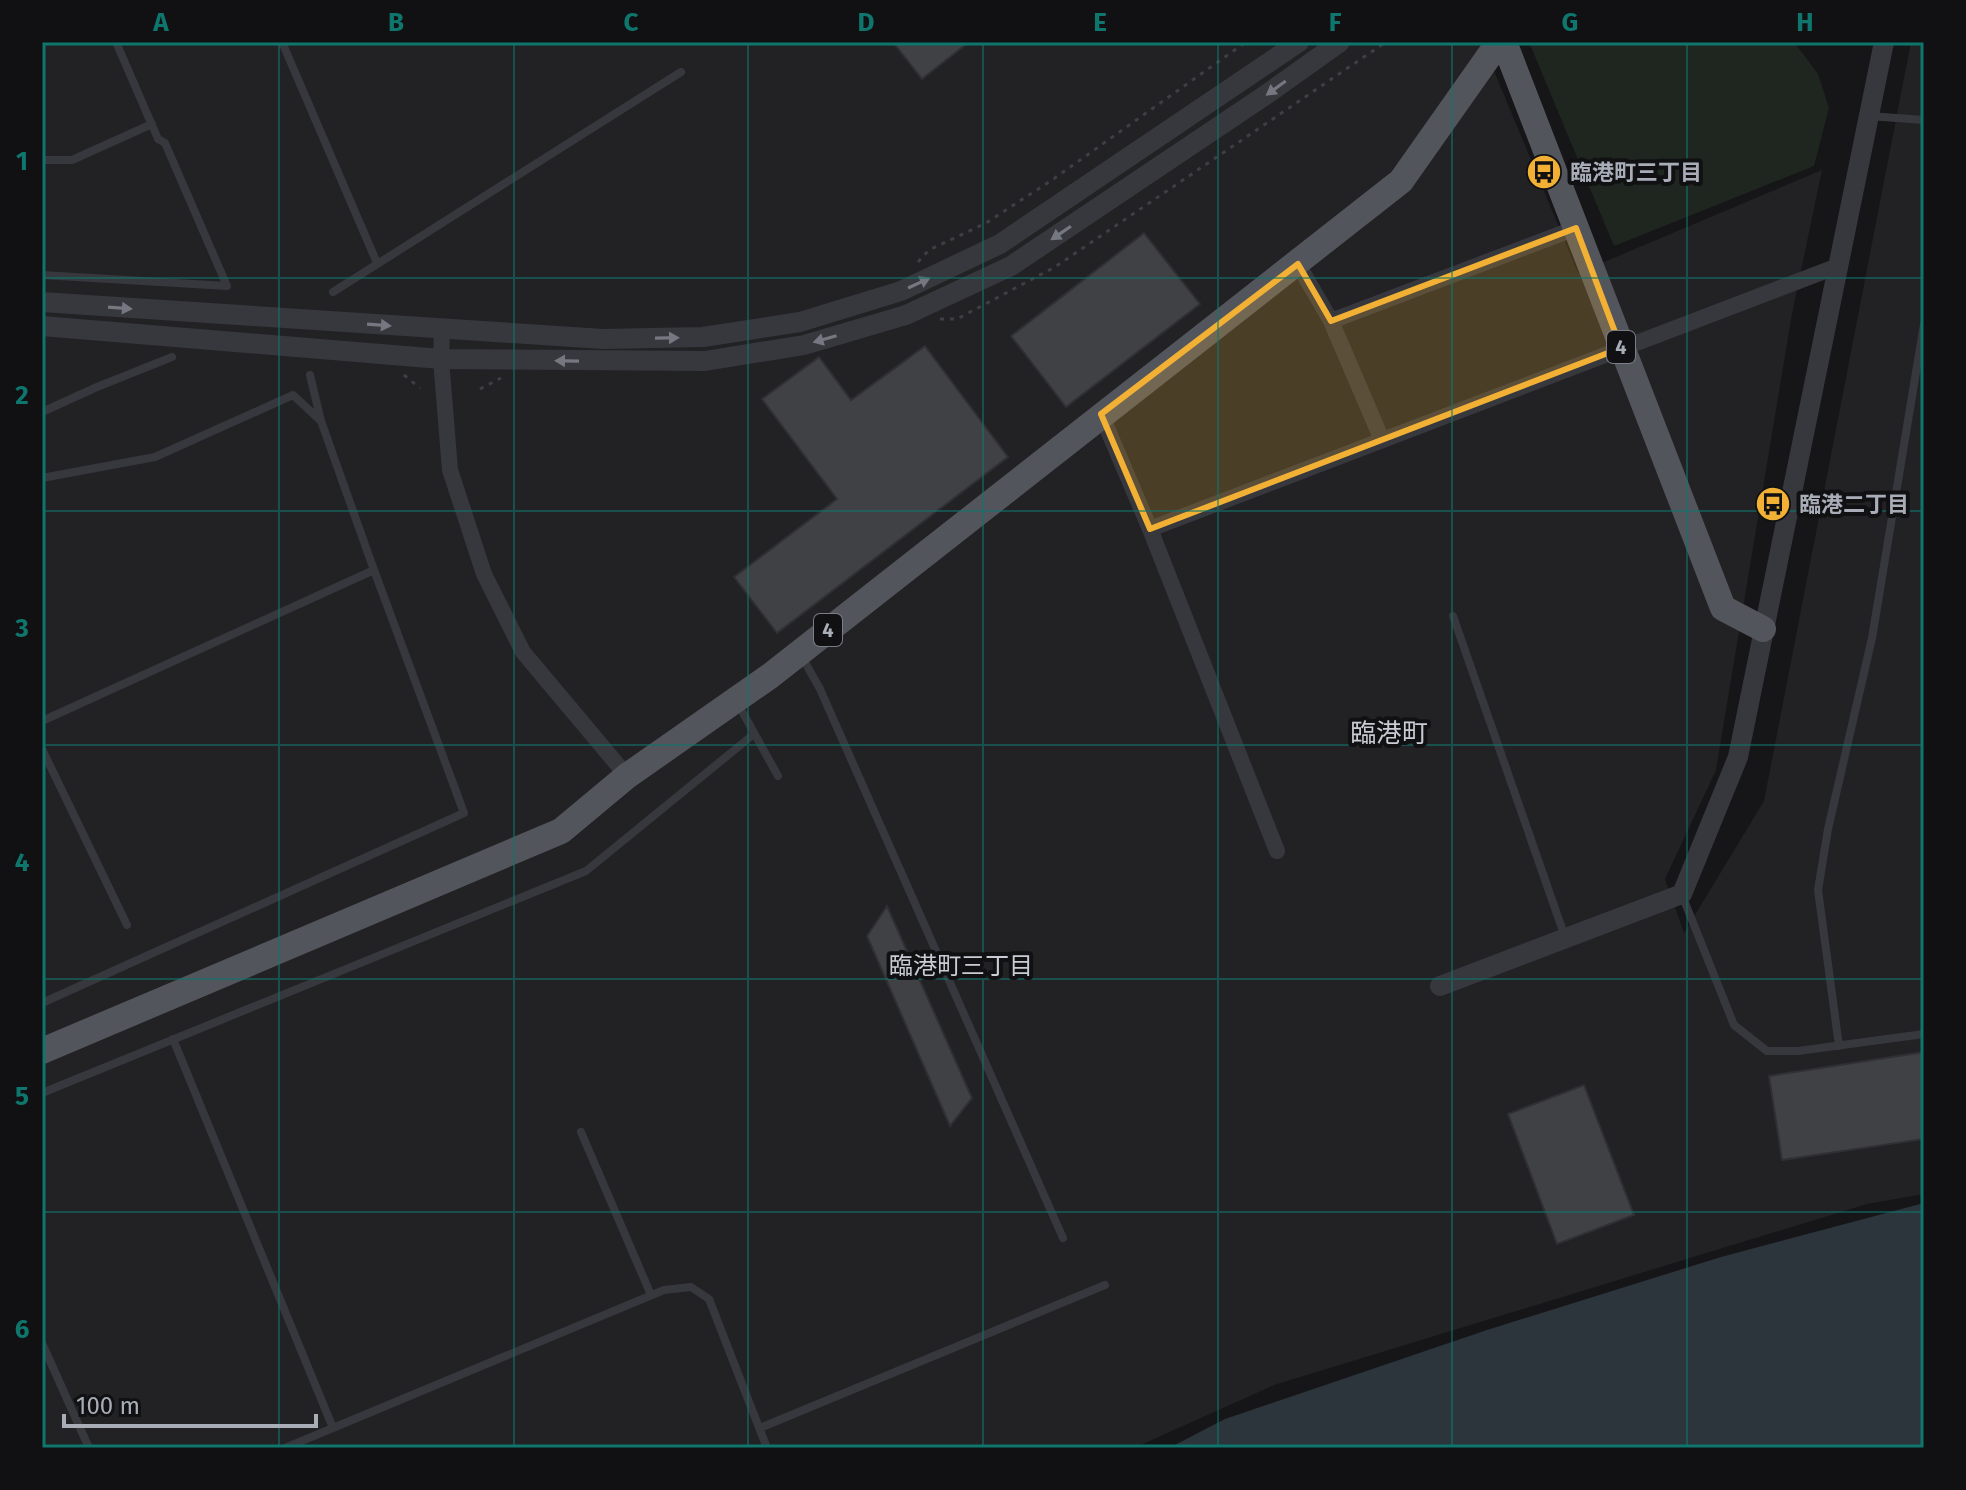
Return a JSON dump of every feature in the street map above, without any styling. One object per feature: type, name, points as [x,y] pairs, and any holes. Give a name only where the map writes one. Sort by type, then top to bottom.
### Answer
[{"type":"main road","name":"4","points":[[1501,42],[1723,608],[1763,629]]},
{"type":"main road","name":"4","points":[[42,1051],[561,831],[627,776],[800,652],[1401,181],[1501,42]]},
{"type":"street","points":[[42,302],[603,339],[703,337],[800,322],[901,291],[1000,244],[1299,42]]},
{"type":"street","points":[[42,326],[441,359],[705,361],[804,345],[906,315],[1011,266],[1340,42]]},
{"type":"street","points":[[1440,986],[1682,894],[1738,757],[1884,42]]},
{"type":"street","points":[[1331,321],[1576,228]]},
{"type":"street","points":[[1298,264],[1331,321],[1382,440]]},
{"type":"street","points":[[1150,529],[1838,266]]},
{"type":"street","points":[[442,330],[441,359],[450,470],[484,574],[523,652],[627,776]]},
{"type":"street","points":[[1101,414],[1150,529],[1277,851]]},
{"type":"lane","points":[[42,275],[227,286],[165,143],[158,139],[116,42]]},
{"type":"lane","points":[[282,42],[377,263]]},
{"type":"lane","points":[[333,292],[681,72]]},
{"type":"lane","points":[[1869,116],[1924,120]]},
{"type":"lane","points":[[42,160],[72,160],[152,124]]},
{"type":"lane","points":[[1839,1046],[1818,890],[1828,829],[1872,638],[1924,324]]},
{"type":"lane","points":[[42,412],[172,357]]},
{"type":"lane","points":[[42,1003],[464,813],[321,421],[310,375]]},
{"type":"lane","points":[[42,478],[155,457],[293,395],[321,421]]},
{"type":"lane","points":[[42,721],[374,570]]},
{"type":"lane","points":[[1453,616],[1566,938]]},
{"type":"lane","points":[[800,652],[820,689],[1063,1238]]},
{"type":"lane","points":[[736,700],[778,776]]},
{"type":"lane","points":[[42,1093],[586,871],[754,734]]},
{"type":"lane","points":[[42,749],[127,925]]},
{"type":"lane","points":[[1682,894],[1734,1025],[1767,1051],[1798,1051],[1924,1034]]},
{"type":"lane","points":[[173,1039],[333,1428]]},
{"type":"lane","points":[[581,1132],[651,1295]]},
{"type":"lane","points":[[760,1428],[1105,1285]]},
{"type":"lane","points":[[285,1448],[651,1295],[691,1287],[709,1299],[767,1448]]},
{"type":"lane","points":[[42,1343],[89,1448]]},
{"type":"path","points":[[910,271],[929,250],[986,223],[1052,180],[1246,42]]},
{"type":"highlighted area","points":[[1576,228],[1621,348],[1150,529],[1101,414],[1298,264],[1331,321]]},
{"type":"shaded area","points":[[42,42],[1482,42],[1578,273],[1822,170],[1792,314],[1716,770],[1665,879],[1684,933],[1764,801],[1911,42],[1924,42],[1924,1194],[1867,1204],[1274,1385],[1134,1448],[42,1448]]},
{"type":"shaded area","points":[[1529,42],[1794,42],[1818,74],[1829,108],[1814,166],[1614,246]]},
{"type":"shaded area","points":[[1924,1203],[1924,1448],[1169,1448],[1225,1419],[1487,1330],[1721,1257]]},
{"type":"building","points":[[893,42],[969,42],[922,79]]},
{"type":"building","points":[[1144,233],[1200,304],[1066,407],[1011,336]]},
{"type":"building","points":[[925,346],[1008,457],[777,633],[734,577],[837,499],[762,399],[819,357],[851,400]]},
{"type":"building","points":[[887,906],[972,1098],[950,1126],[867,936]]},
{"type":"building","points":[[1924,1052],[1924,1139],[1782,1160],[1769,1076]]},
{"type":"building","points":[[1584,1085],[1634,1215],[1557,1244],[1508,1114]]},
{"type":"place","name":"臨港町三丁目","points":[[1544,172]]},
{"type":"place","name":"臨港二丁目","points":[[1773,504]]},
{"type":"district","name":"臨港町","points":[[1389,733]]},
{"type":"district","name":"臨港町三丁目","points":[[961,966]]}]
